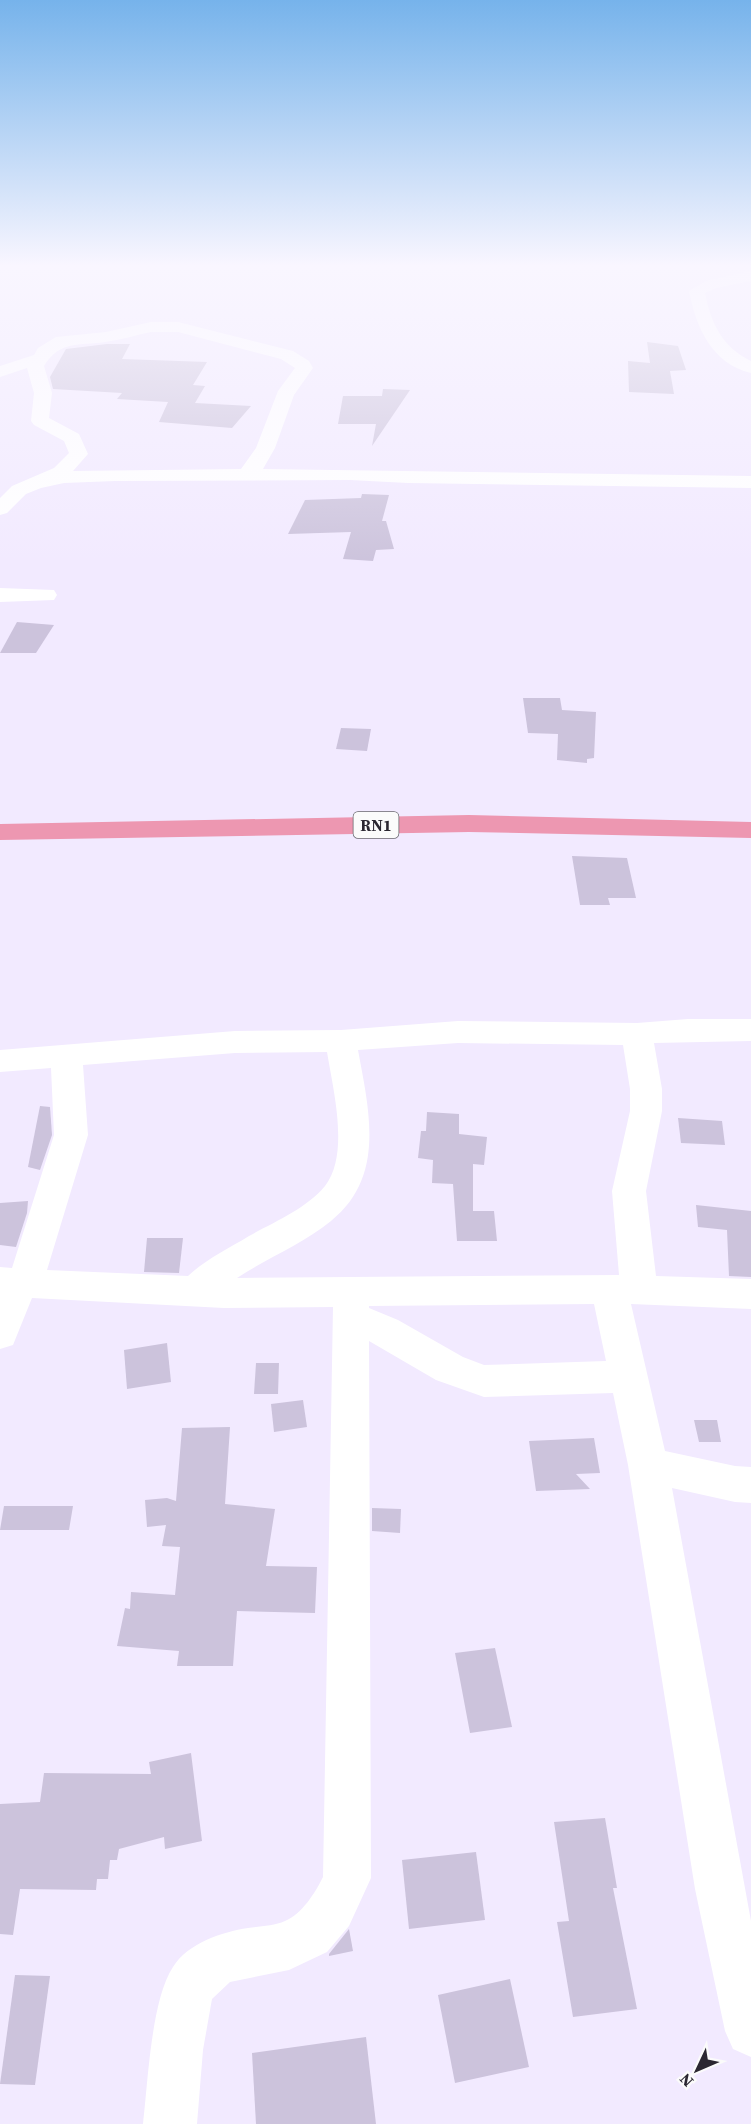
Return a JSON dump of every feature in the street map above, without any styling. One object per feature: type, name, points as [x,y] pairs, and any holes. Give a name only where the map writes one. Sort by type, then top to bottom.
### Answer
[{"type":"highway","name":"RN1","points":[[0,832],[501,824],[592,824],[751,830]]},
{"type":"street","points":[[4,371],[37,367]]},
{"type":"street","points":[[0,509],[19,490],[61,472],[79,454],[72,438],[40,421],[43,393],[38,367]]},
{"type":"street","points":[[247,474],[260,463],[274,418],[287,391],[303,367]]},
{"type":"street","points":[[3,477],[45,479],[115,475],[247,474],[751,482]]},
{"type":"street","points":[[0,596],[46,596]]},
{"type":"street","points":[[0,1061],[235,1042],[341,1041],[477,1031],[638,1034],[688,1030],[751,1030]]},
{"type":"street","points":[[638,1034],[646,1089],[646,1111],[629,1191],[624,1289],[628,1376],[648,1465],[719,1889],[751,2031]]},
{"type":"street","points":[[196,1292],[205,1281],[226,1267],[320,1212],[344,1185],[354,1157],[354,1130],[341,1041]]},
{"type":"street","points":[[0,1334],[9,1306],[12,1282],[45,1223],[70,1135],[70,1097],[66,1057]]},
{"type":"street","points":[[12,1282],[196,1292],[350,1305],[624,1289],[751,1294]]},
{"type":"street","points":[[350,1305],[380,1328],[466,1377],[484,1381],[628,1376]]},
{"type":"street","points":[[170,2124],[179,2029],[190,1986],[206,1968],[229,1956],[290,1945],[315,1930],[336,1906],[347,1878],[350,1305]]},
{"type":"street","points":[[648,1465],[735,1484],[751,1485]]},
{"type":"building","points":[[56,367],[204,367],[193,385],[205,386],[195,403],[251,406],[232,428],[159,422],[168,402],[117,399],[122,393],[53,389],[50,377]]},
{"type":"building","points":[[628,367],[685,367],[686,370],[670,371],[674,394],[629,392]]},
{"type":"building","points":[[383,389],[410,390],[372,446],[376,424],[338,424],[343,396],[382,396]]},
{"type":"building","points":[[362,494],[389,495],[382,521],[386,521],[394,549],[376,550],[373,561],[343,559],[351,532],[288,534],[305,500],[361,498]]},
{"type":"building","points":[[17,622],[54,625],[36,653],[0,653]]},
{"type":"building","points":[[523,698],[560,698],[562,710],[596,712],[594,758],[587,759],[587,763],[557,760],[558,734],[528,733]]},
{"type":"building","points":[[341,728],[371,729],[367,751],[336,749]]},
{"type":"building","points":[[572,856],[627,858],[636,898],[608,898],[610,905],[580,905]]},
{"type":"building","points":[[40,1106],[50,1107],[52,1135],[40,1170],[28,1167]]},
{"type":"building","points":[[427,1112],[459,1114],[459,1134],[487,1137],[484,1165],[473,1164],[473,1211],[494,1211],[497,1241],[457,1241],[453,1184],[432,1183],[433,1160],[418,1158],[421,1131],[426,1131]]},
{"type":"building","points":[[678,1118],[722,1121],[725,1145],[681,1143]]},
{"type":"building","points":[[28,1201],[27,1213],[16,1247],[0,1245],[0,1203]]},
{"type":"building","points":[[696,1205],[751,1211],[751,1277],[729,1276],[727,1230],[698,1227]]},
{"type":"building","points":[[147,1238],[183,1238],[179,1273],[144,1272]]},
{"type":"building","points":[[167,1343],[171,1382],[127,1389],[124,1350]]},
{"type":"building","points":[[256,1363],[279,1363],[278,1394],[254,1394]]},
{"type":"building","points":[[303,1400],[307,1427],[274,1432],[271,1404]]},
{"type":"building","points":[[694,1420],[717,1420],[721,1442],[699,1442]]},
{"type":"building","points":[[230,1427],[225,1504],[275,1509],[266,1566],[317,1567],[315,1613],[237,1611],[233,1666],[177,1666],[179,1651],[117,1646],[125,1608],[130,1609],[131,1592],[175,1595],[180,1547],[162,1546],[166,1525],[147,1527],[145,1500],[167,1498],[176,1501],[182,1428]]},
{"type":"building","points":[[594,1438],[600,1473],[576,1474],[590,1489],[536,1491],[529,1441]]},
{"type":"building","points":[[4,1506],[73,1506],[69,1530],[0,1530]]},
{"type":"building","points":[[372,1508],[401,1509],[400,1533],[372,1531]]},
{"type":"building","points":[[495,1648],[512,1727],[470,1733],[455,1653]]},
{"type":"building","points":[[191,1753],[202,1841],[165,1849],[164,1837],[119,1849],[117,1860],[110,1860],[108,1879],[97,1879],[96,1890],[20,1889],[13,1935],[0,1934],[0,1804],[40,1802],[44,1773],[151,1774],[149,1762]]},
{"type":"building","points":[[605,1818],[617,1888],[613,1888],[637,2009],[573,2017],[557,1922],[569,1921],[554,1822]]},
{"type":"building","points":[[476,1852],[485,1920],[409,1929],[402,1860]]},
{"type":"building","points":[[349,1929],[353,1951],[329,1956],[329,1954]]},
{"type":"building","points":[[15,1975],[50,1976],[35,2085],[0,2084]]},
{"type":"building","points":[[510,1979],[529,2067],[455,2083],[438,1995]]},
{"type":"building","points":[[366,2037],[376,2124],[256,2124],[252,2053]]}]
